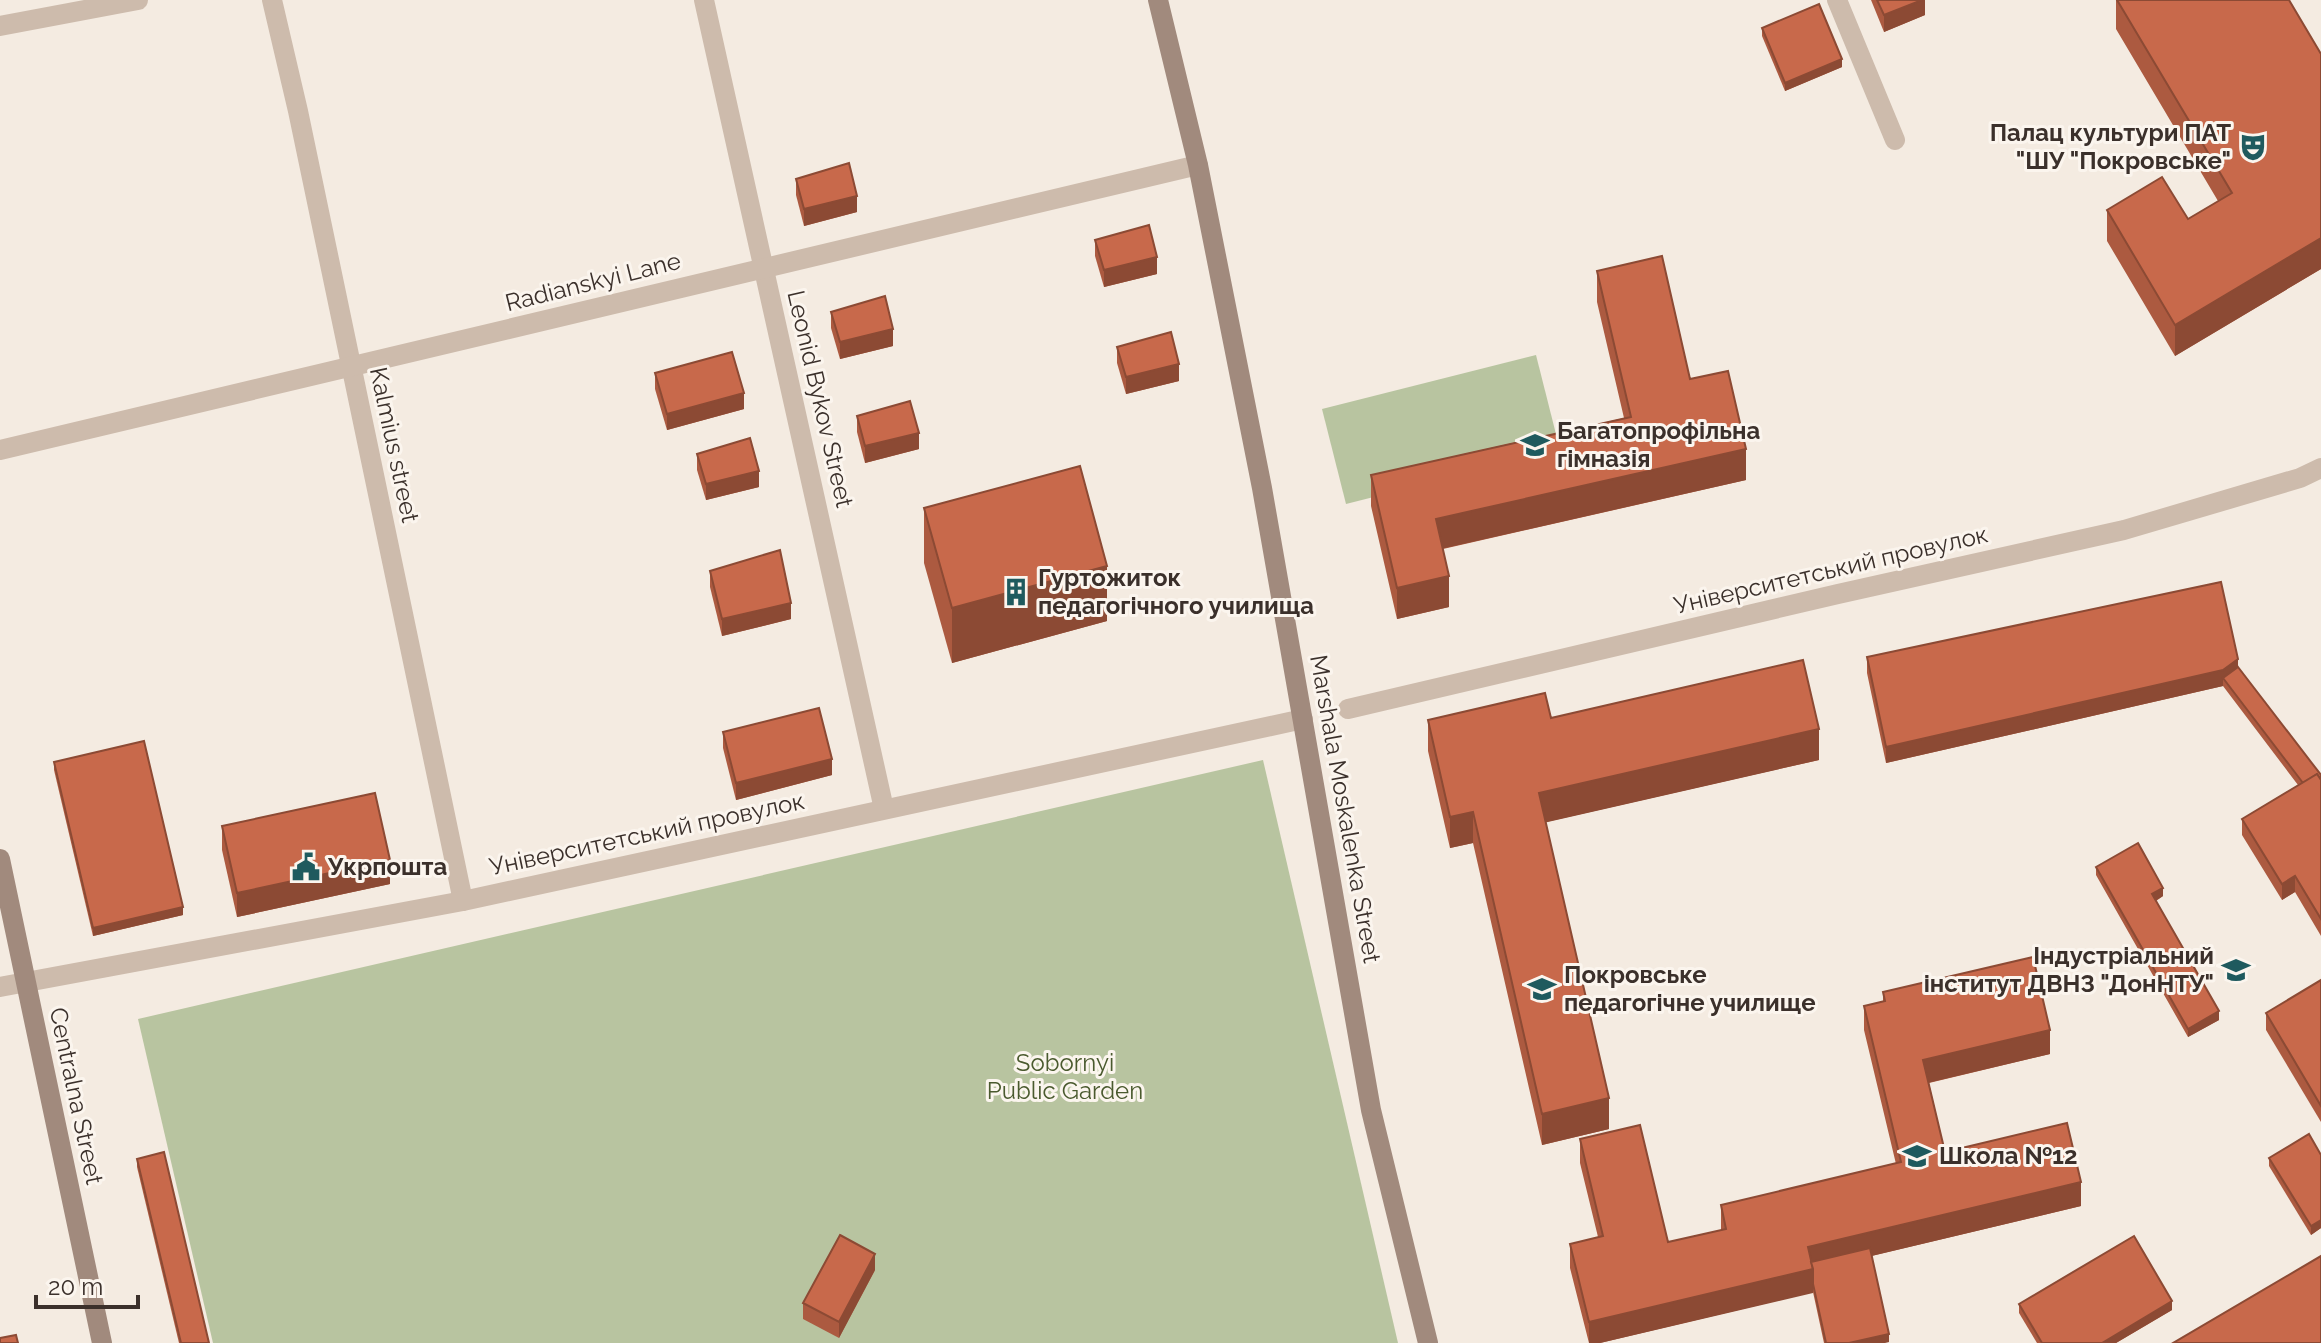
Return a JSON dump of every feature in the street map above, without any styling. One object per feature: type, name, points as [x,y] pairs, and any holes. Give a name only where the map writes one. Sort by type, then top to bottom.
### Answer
[{"type":"street","points":[[0,26],[138,0]]},
{"type":"street","name":"Kalmius street","points":[[272,0],[463,901]]},
{"type":"street","name":"Leonid Bykov Street","points":[[704,0],[884,809]]},
{"type":"street","name":"Marshala Moskalenka Street","points":[[1158,0],[1198,165],[1262,488],[1371,1110],[1428,1343]]},
{"type":"street","points":[[1837,0],[1895,140]]},
{"type":"street","name":"Radianskyi Lane","points":[[0,450],[1198,165]]},
{"type":"street","name":"Університетський провулок","points":[[1348,709],[2124,530],[2300,478],[2321,468]]},
{"type":"street","name":"Університетський провулок","points":[[0,987],[463,901],[1303,719]]},
{"type":"street","name":"Centralna Street","points":[[0,859],[102,1343]]},
{"type":"green space","points":[[1536,355],[1560,450],[1346,504],[1322,409]]},
{"type":"green space","name":"Sobornyi Public Garden","points":[[1263,760],[1398,1343],[213,1343],[138,1019]]},
{"type":"building","points":[[1877,0],[1922,0],[1884,15]]},
{"type":"building","name":"Палац культури ПАТ \"ШУ \"Покровське\"","points":[[2117,0],[2289,0],[2321,54],[2321,238],[2175,325],[2107,210],[2162,177],[2188,219],[2232,193]]},
{"type":"building","points":[[1819,4],[1842,59],[1785,83],[1762,28]]},
{"type":"building","points":[[849,163],[857,196],[804,209],[796,179]]},
{"type":"building","points":[[1149,225],[1157,257],[1104,270],[1095,240]]},
{"type":"building","points":[[1662,256],[1690,379],[1728,371],[1746,449],[1436,519],[1449,576],[1397,588],[1371,475],[1631,417],[1597,271]]},
{"type":"building","points":[[885,296],[893,329],[840,342],[831,312]]},
{"type":"building","points":[[1171,332],[1179,364],[1126,377],[1117,347]]},
{"type":"building","points":[[732,352],[744,393],[667,414],[655,373]]},
{"type":"building","points":[[910,401],[919,433],[865,446],[857,416]]},
{"type":"building","points":[[750,438],[759,471],[706,484],[697,454]]},
{"type":"building","points":[[1080,466],[1107,566],[952,608],[924,508]]},
{"type":"building","points":[[780,550],[791,603],[722,619],[710,571]]},
{"type":"building","points":[[2221,582],[2238,659],[2223,670],[1886,747],[1867,657]]},
{"type":"building","name":"Покровське педагогічне училище","points":[[1803,660],[1819,729],[1539,793],[1609,1098],[1542,1114],[1473,812],[1450,817],[1428,720],[1545,693],[1551,718]]},
{"type":"building","points":[[2238,667],[2321,775],[2321,780],[2317,774],[2303,783],[2223,678]]},
{"type":"building","points":[[819,708],[832,759],[736,783],[723,732]]},
{"type":"building","points":[[144,741],[183,907],[93,928],[54,762]]},
{"type":"building","points":[[2317,774],[2321,780],[2321,919],[2295,876],[2282,884],[2242,819]]},
{"type":"building","name":"Укрпошта","points":[[375,793],[390,860],[237,893],[222,826]]},
{"type":"building","points":[[2138,843],[2163,888],[2152,894],[2219,1011],[2188,1029],[2096,867]]},
{"type":"building","name":"Школа №12","points":[[2033,957],[2050,1030],[1923,1060],[1945,1152],[2067,1123],[2081,1182],[1808,1247],[1813,1269],[1589,1322],[1570,1244],[1603,1236],[1580,1139],[1640,1125],[1668,1242],[1726,1229],[1721,1205],[1901,1162],[1864,1006],[1885,1001],[1883,992]]},
{"type":"building","points":[[2321,980],[2321,1106],[2266,1013]]},
{"type":"building","points":[[2309,1134],[2321,1155],[2321,1220],[2311,1226],[2269,1158]]},
{"type":"building","points":[[164,1152],[209,1343],[181,1343],[137,1159]]},
{"type":"building","points":[[840,1235],[875,1254],[839,1322],[803,1303]]},
{"type":"building","points":[[2134,1236],[2172,1301],[2102,1343],[2042,1343],[2019,1304]]},
{"type":"building","points":[[1870,1248],[1889,1334],[1849,1343],[1826,1343],[1811,1262]]},
{"type":"building","points":[[2321,1256],[2321,1343],[2173,1343]]},
{"type":"building","points":[[16,1335],[18,1343],[0,1343],[0,1338]]},
{"type":"place","name":"Палац культури ПАТ \"ШУ \"Покровське\"","points":[[2253,147]]},
{"type":"place","name":"Багатопрофільна гімназія","points":[[1535,445]]},
{"type":"place","name":"Гуртожиток педагогічного училища","points":[[1016,592]]},
{"type":"place","name":"Укрпошта","points":[[306,867]]},
{"type":"place","name":"Індустріальний інститут ДВНЗ \"ДонНТУ\"","points":[[2236,970]]},
{"type":"place","name":"Покровське педагогічне училище","points":[[1542,989]]},
{"type":"place","name":"Школа №12","points":[[1917,1156]]}]
